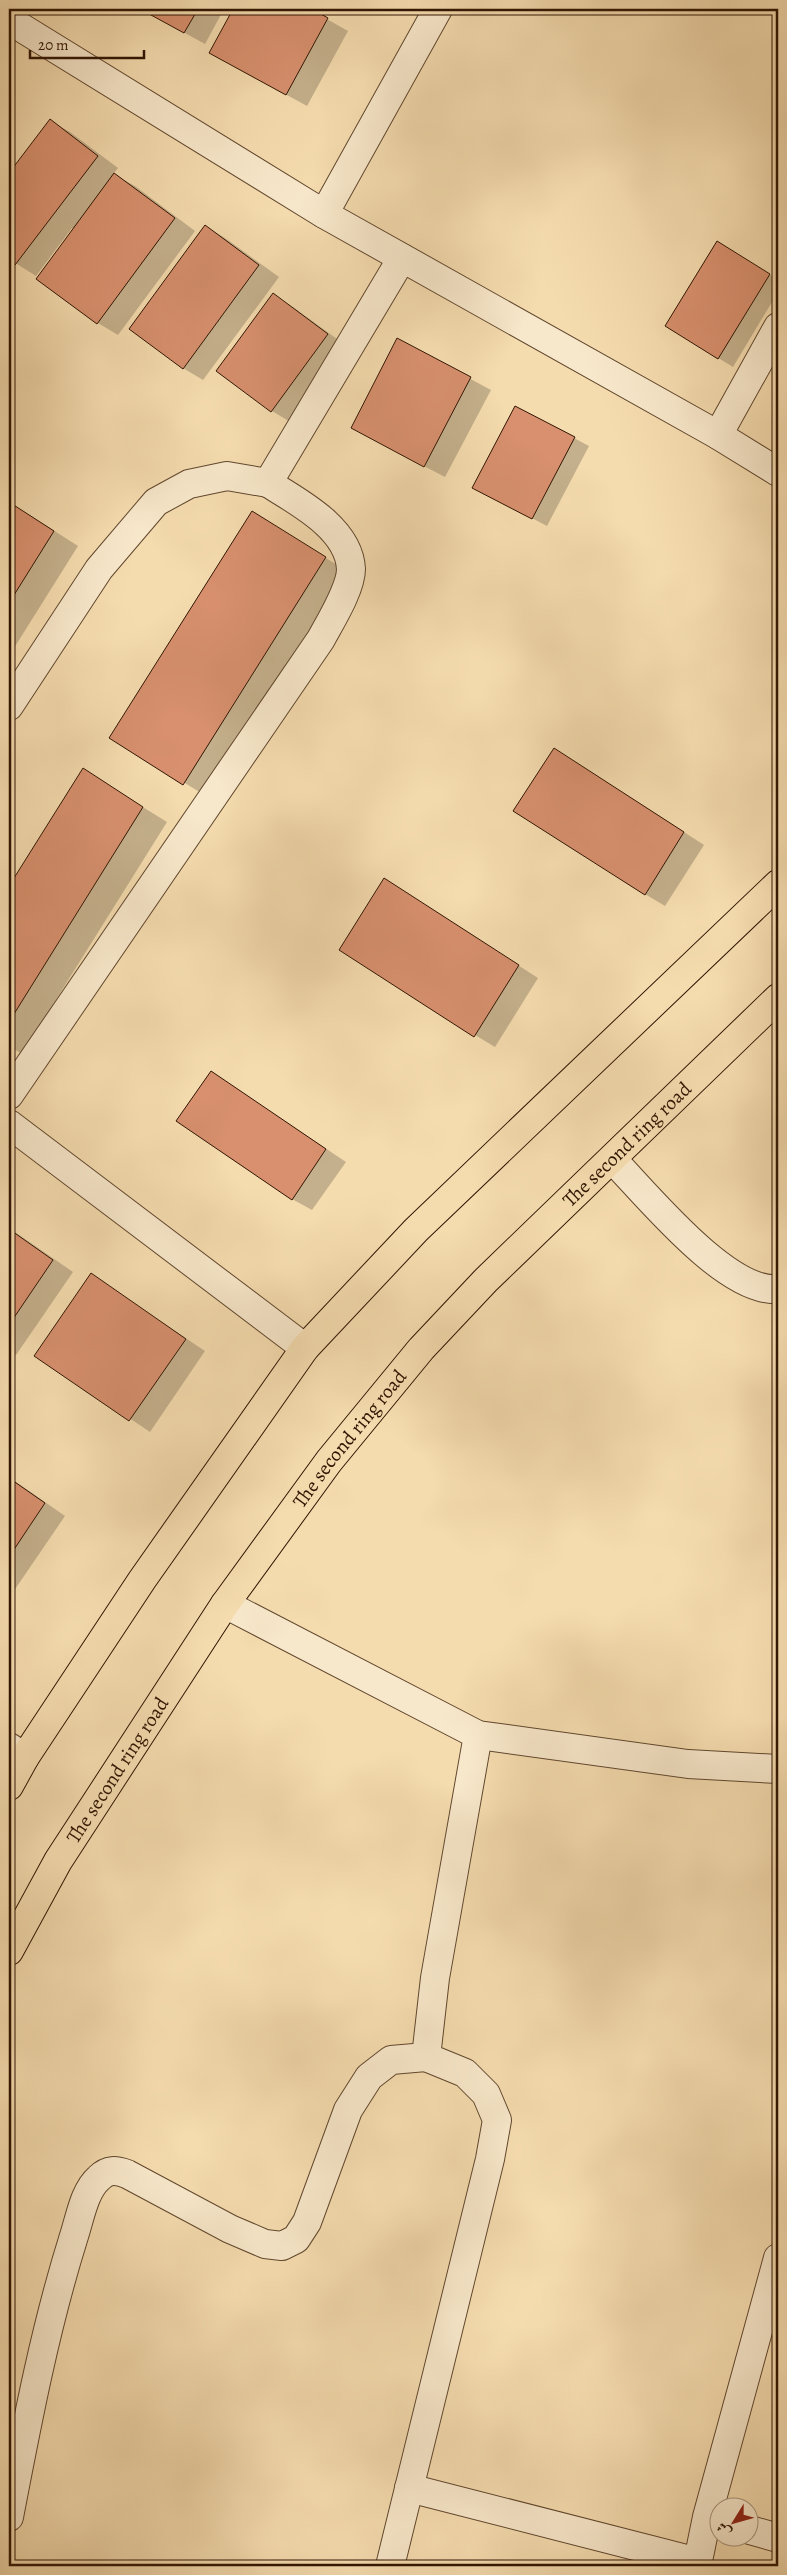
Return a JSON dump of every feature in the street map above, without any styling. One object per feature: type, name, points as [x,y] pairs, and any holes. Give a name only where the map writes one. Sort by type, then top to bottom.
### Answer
[{"type":"main road","points":[[9,1786],[17,1752],[142,1580],[305,1348],[416,1230],[778,884]]},
{"type":"main road","name":"The second ring road","points":[[9,1951],[58,1861],[224,1604],[328,1461],[421,1349],[486,1280],[778,998]]},
{"type":"street","points":[[324,214],[438,9]]},
{"type":"street","points":[[9,20],[324,214],[718,435],[778,472]]},
{"type":"street","points":[[268,483],[402,258]]},
{"type":"street","points":[[718,435],[778,327]]},
{"type":"street","points":[[9,706],[99,569],[156,502],[189,484],[227,476],[268,483],[320,516],[344,546],[351,569],[340,606],[320,639],[9,1095]]},
{"type":"street","points":[[9,1124],[305,1348]]},
{"type":"street","points":[[612,1160],[705,1255],[749,1285],[778,1289]]},
{"type":"street","points":[[224,1604],[478,1735],[688,1764],[778,1769]]},
{"type":"street","points":[[426,2057],[435,1978],[478,1735]]},
{"type":"street","points":[[9,2517],[25,2433],[60,2282],[84,2205],[98,2179],[107,2172],[117,2171],[127,2174],[230,2229],[266,2244],[282,2246],[296,2239],[307,2222],[348,2110],[369,2077],[391,2060],[426,2057],[465,2073],[486,2094],[497,2120],[490,2159],[390,2566]]},
{"type":"street","points":[[718,2498],[778,2258]]},
{"type":"street","points":[[409,2488],[698,2564],[710,2528]]},
{"type":"street","points":[[760,2533],[778,2538]]},
{"type":"building","points":[[140,9],[198,9],[184,33]]},
{"type":"building","points":[[233,9],[312,9],[328,18],[286,95],[209,53]]},
{"type":"building","points":[[50,119],[98,156],[15,265],[9,260],[9,173]]},
{"type":"building","points":[[114,173],[175,218],[97,324],[36,279]]},
{"type":"building","points":[[205,225],[259,265],[183,369],[129,329]]},
{"type":"building","points":[[717,241],[770,274],[718,359],[665,326]]},
{"type":"building","points":[[273,293],[328,334],[271,412],[216,371]]},
{"type":"building","points":[[397,338],[471,377],[424,467],[351,428]]},
{"type":"building","points":[[515,406],[575,437],[532,519],[472,488]]},
{"type":"building","points":[[9,502],[54,531],[9,603]]},
{"type":"building","points":[[252,511],[326,557],[183,785],[109,738]]},
{"type":"building","points":[[554,748],[684,832],[645,895],[513,811]]},
{"type":"building","points":[[83,768],[143,807],[9,1022],[9,886]]},
{"type":"building","points":[[384,878],[519,965],[474,1037],[339,950]]},
{"type":"building","points":[[211,1071],[326,1149],[292,1200],[176,1121]]},
{"type":"building","points":[[9,1229],[53,1260],[9,1325]]},
{"type":"building","points":[[91,1273],[186,1339],[129,1421],[34,1356]]},
{"type":"building","points":[[9,1478],[45,1503],[9,1557]]}]
